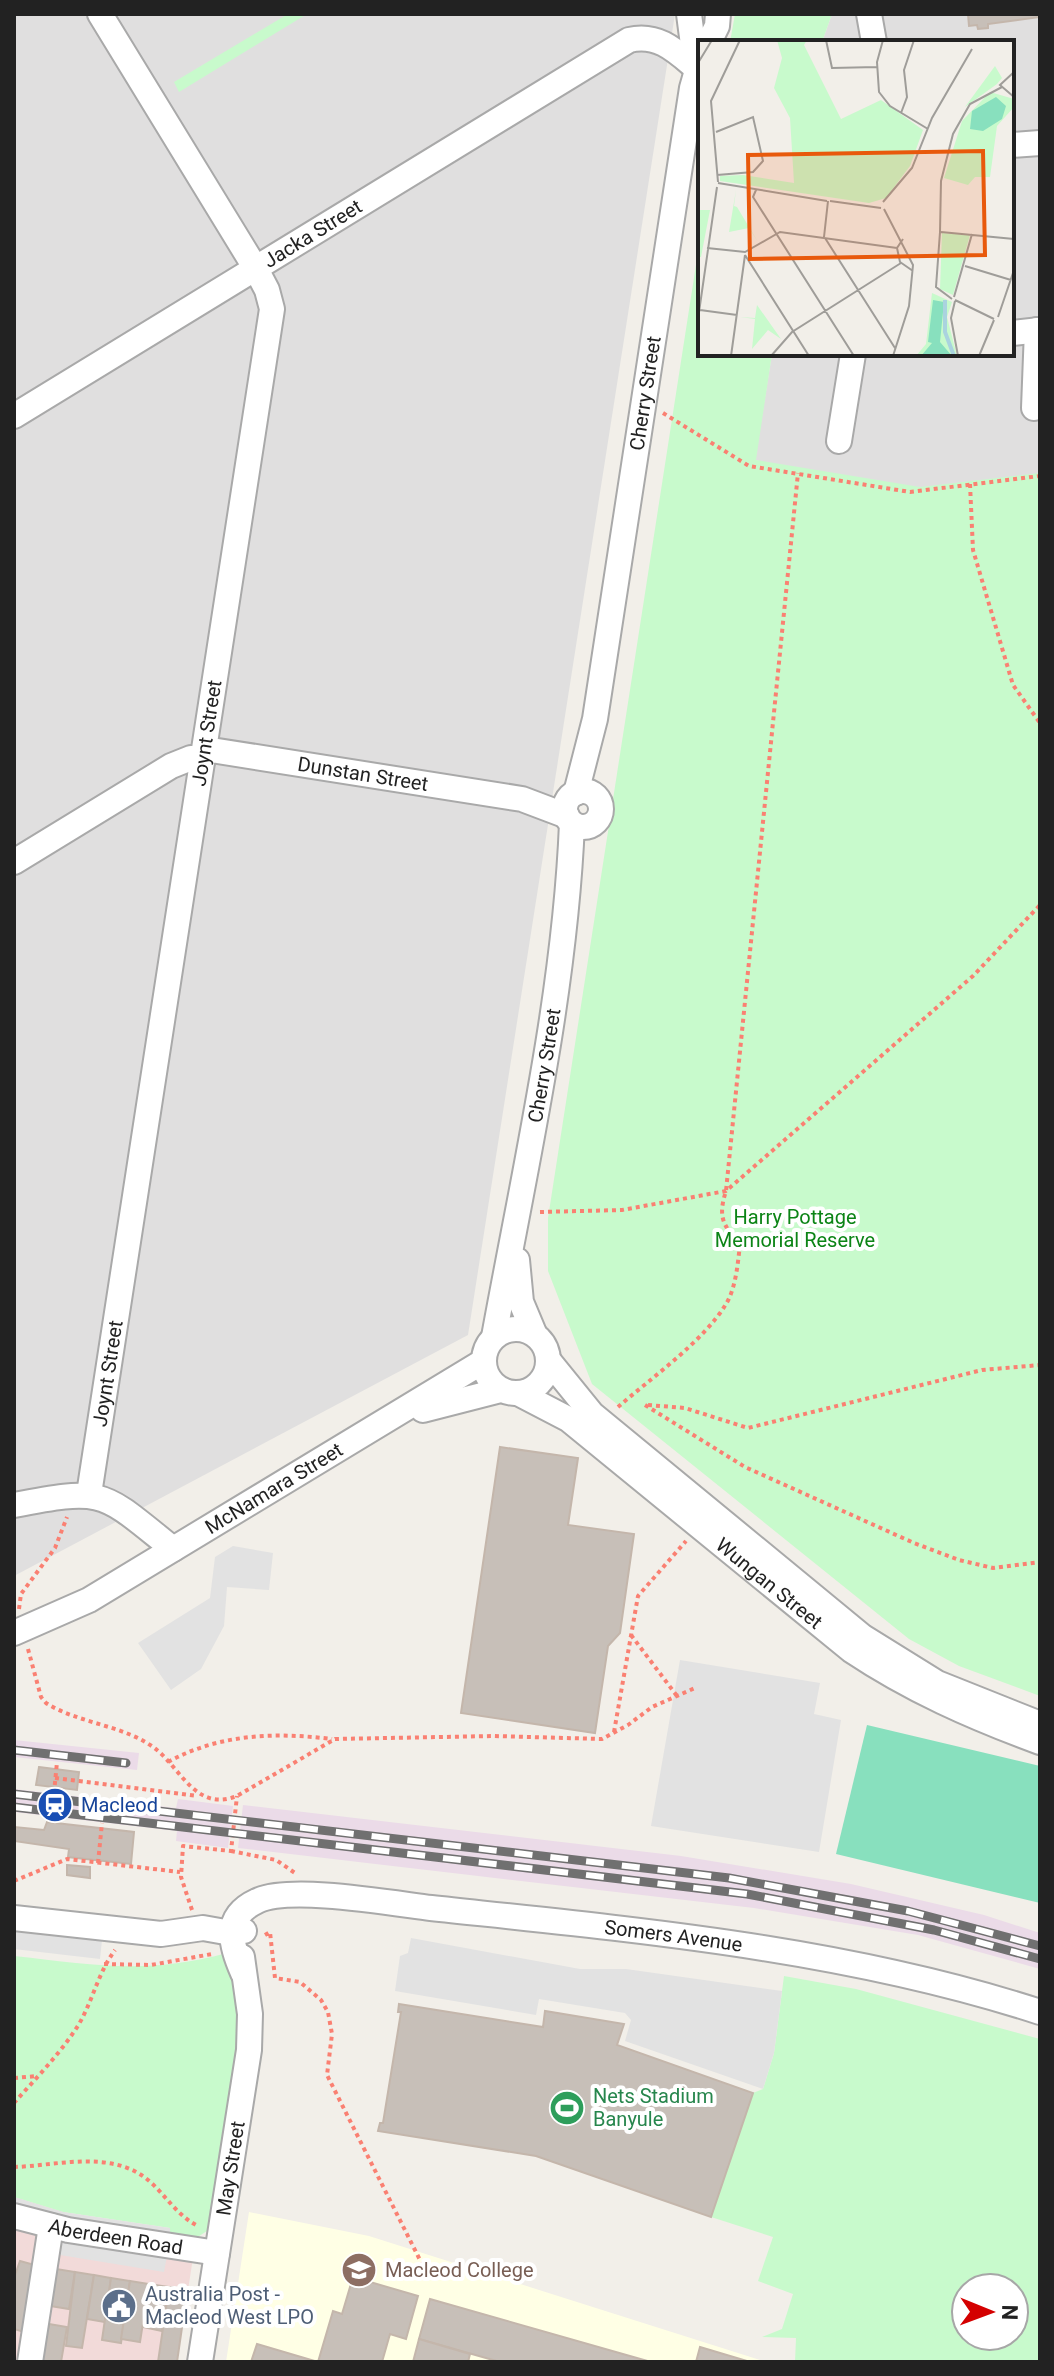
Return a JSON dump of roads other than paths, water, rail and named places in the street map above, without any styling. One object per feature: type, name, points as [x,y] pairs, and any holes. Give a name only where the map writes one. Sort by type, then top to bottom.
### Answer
[{"type":"street","name":"Joynt Street","points":[[80,1494],[204,754],[272,317],[271,300],[256,269],[100,14]]},
{"type":"street","name":"Cherry Street","points":[[494,1337],[519,1213],[696,72],[689,14]]},
{"type":"street","points":[[710,40],[718,14]]},
{"type":"street","points":[[869,14],[874,40]]},
{"type":"street","name":"Jacka Street","points":[[14,416],[629,40],[652,39],[675,50],[696,72]]},
{"type":"street","points":[[1014,145],[1040,143]]},
{"type":"street","points":[[1014,333],[1038,330],[1034,408]]},
{"type":"street","points":[[839,441],[853,356]]},
{"type":"street","name":"Dunstan Street","points":[[14,862],[171,766],[204,754],[580,808]]},
{"type":"street","name":"Cherry Street","points":[[515,1238],[521,1302],[534,1333]]},
{"type":"street","points":[[514,1328],[534,1333],[542,1341],[549,1361],[543,1379],[536,1386],[510,1391],[488,1378],[484,1361],[494,1337],[514,1328]]},
{"type":"street","name":"McNamara Street","points":[[17,1621],[89,1600],[484,1361]]},
{"type":"street","name":"Wungan Street","points":[[549,1361],[569,1389],[602,1422],[874,1644],[937,1683],[1040,1724]]},
{"type":"street","name":"Wungan Street","points":[[510,1391],[568,1419],[851,1650],[893,1678],[966,1715],[1040,1742]]},
{"type":"street","name":"McNamara Street","points":[[373,1428],[448,1401],[510,1391]]},
{"type":"street","points":[[14,1505],[80,1494],[110,1499],[173,1549]]},
{"type":"street","name":"Somers Avenue","points":[[237,1937],[258,1915],[301,1896],[751,1945],[928,1980],[1040,2012]]},
{"type":"street","points":[[132,1930],[193,1916],[218,1919],[237,1937]]},
{"type":"street","points":[[14,1918],[161,1934],[203,1928],[237,1937]]},
{"type":"street","name":"May Street","points":[[200,2362],[249,2050],[250,2014],[237,1937]]},
{"type":"street","name":"Aberdeen Road","points":[[14,2216],[51,2226],[217,2253]]},
{"type":"street","points":[[30,2362],[51,2226]]},
{"type":"railway","points":[[14,1750],[126,1763]]},
{"type":"railway","points":[[14,1794],[729,1878],[908,1911],[1040,1946]]},
{"type":"railway","points":[[14,1807],[747,1894],[934,1930],[1040,1959]]},
{"type":"place","name":"Macleod","points":[[55,1805]]},
{"type":"place","name":"Nets Stadium Banyule","points":[[567,2108]]},
{"type":"place","name":"Macleod College","points":[[359,2270]]},
{"type":"place","name":"Australia Post - Macleod West LPO","points":[[119,2306]]},
{"type":"park label","name":"Harry Pottage Memorial Reserve","points":[[795,1228]]}]
